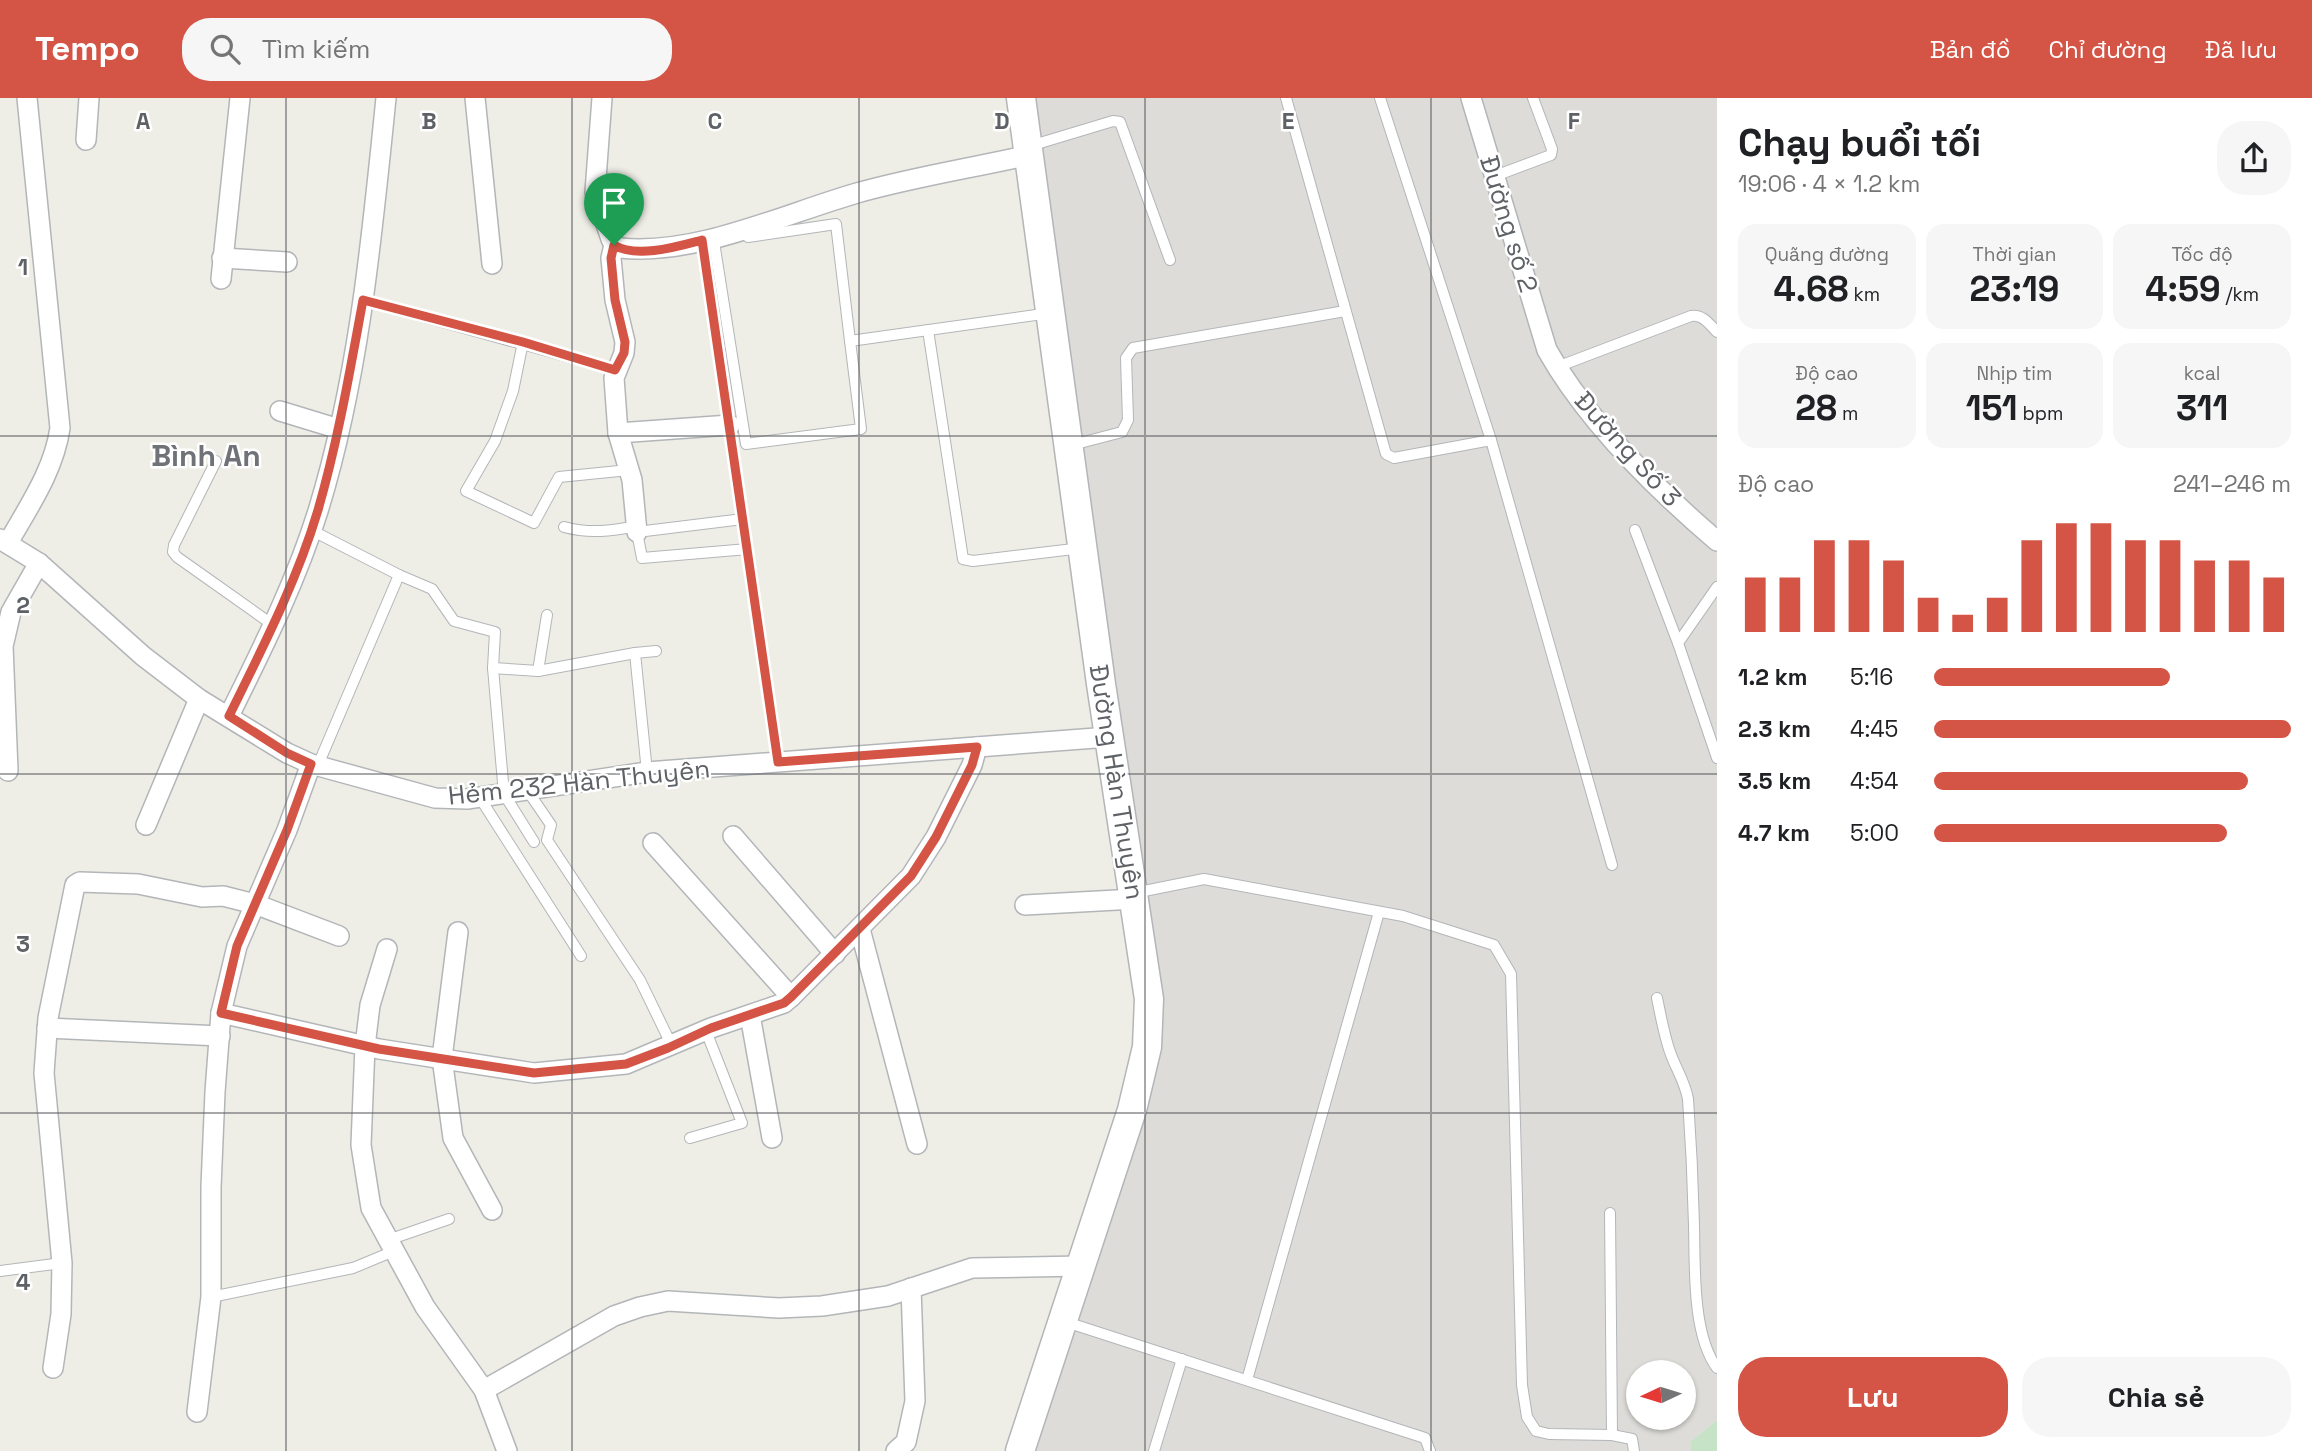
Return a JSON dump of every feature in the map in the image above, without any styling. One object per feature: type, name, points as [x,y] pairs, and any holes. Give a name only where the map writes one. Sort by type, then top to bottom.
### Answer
[{"type":"street","points":[[4,541],[46,475],[57,449],[60,428],[27,98]]},
{"type":"street","points":[[86,140],[89,98]]},
{"type":"street","points":[[221,279],[240,98]]},
{"type":"street","points":[[229,716],[274,625],[311,530],[339,429],[363,300],[386,98]]},
{"type":"street","points":[[475,98],[492,264]]},
{"type":"street","points":[[602,98],[595,192],[614,245],[611,258],[615,300],[625,342],[624,353],[615,370],[614,379],[618,433],[629,470],[637,529]]},
{"type":"street","name":"Đường Hàn Thuyên","points":[[1020,1451],[1132,1110],[1147,1047],[1149,999],[1082,548],[1021,98]]},
{"type":"street","name":"Đường số 2","points":[[1471,98],[1552,358]]},
{"type":"street","points":[[614,245],[620,248],[668,249],[859,192],[1028,151]]},
{"type":"street","points":[[222,258],[287,262]]},
{"type":"street","name":"Đường Số 3","points":[[1552,358],[1614,441],[1637,467],[1717,541]]},
{"type":"street","points":[[280,411],[339,429]]},
{"type":"street","points":[[618,433],[730,425]]},
{"type":"street","name":"Hẻm 232 Hàn Thuyên","points":[[4,541],[39,564],[143,656],[199,699],[287,753],[314,764],[435,798],[480,797],[647,772],[1109,737]]},
{"type":"street","points":[[4,771],[4,646],[11,612],[39,564]]},
{"type":"street","points":[[146,825],[199,699]]},
{"type":"street","points":[[221,1013],[365,1046],[534,1073],[626,1064],[784,1003],[791,997],[911,876],[936,837],[972,765],[977,747]]},
{"type":"street","points":[[197,1412],[211,1297],[211,1187],[221,1013],[237,946],[314,764]]},
{"type":"street","points":[[733,836],[835,954]]},
{"type":"street","points":[[653,843],[791,997]]},
{"type":"street","points":[[53,1368],[61,1314],[62,1263],[44,1073],[47,1028],[75,885],[80,882],[138,884],[202,897],[223,896],[255,904],[340,936]]},
{"type":"street","points":[[1025,905],[1134,896]]},
{"type":"street","points":[[860,929],[917,1144]]},
{"type":"street","points":[[458,932],[442,1058],[453,1138],[492,1210]]},
{"type":"street","points":[[387,949],[370,1005],[365,1046],[361,1145],[371,1208],[425,1307],[484,1390],[507,1451]]},
{"type":"street","points":[[750,1015],[772,1138]]},
{"type":"street","points":[[47,1028],[220,1036]]},
{"type":"street","points":[[484,1390],[614,1316],[668,1301],[779,1308],[822,1306],[888,1296],[972,1268],[1081,1266]]},
{"type":"street","points":[[895,1451],[906,1442],[915,1401],[911,1288]]},
{"type":"lane","points":[[1286,98],[1383,443],[1390,457],[1491,440]]},
{"type":"lane","points":[[1380,98],[1491,440],[1612,865]]},
{"type":"lane","points":[[1495,176],[1551,155],[1552,149],[1533,98]]},
{"type":"lane","points":[[1028,151],[1113,121],[1120,122],[1170,260]]},
{"type":"lane","points":[[836,224],[850,341],[861,429],[746,444],[714,242],[836,224]]},
{"type":"lane","points":[[702,240],[778,762]]},
{"type":"lane","points":[[363,300],[523,342],[615,370]]},
{"type":"lane","points":[[1068,446],[1122,432],[1126,428],[1126,358],[1133,348],[1345,311]]},
{"type":"lane","points":[[850,341],[1050,313]]},
{"type":"lane","points":[[1552,358],[1691,316],[1698,315],[1703,318],[1717,332]]},
{"type":"lane","points":[[929,330],[963,559],[973,561],[1082,548]]},
{"type":"lane","points":[[523,342],[513,391],[495,441],[466,491],[534,523],[559,477],[629,470]]},
{"type":"lane","points":[[216,461],[173,552],[274,625]]},
{"type":"lane","points":[[564,527],[601,533],[743,519]]},
{"type":"lane","points":[[637,529],[642,558],[748,549]]},
{"type":"lane","points":[[311,530],[432,589],[454,621],[495,632],[493,668],[504,793],[534,842]]},
{"type":"lane","points":[[1635,530],[1678,643],[1717,758]]},
{"type":"lane","points":[[314,764],[399,575]]},
{"type":"lane","points":[[1678,643],[1717,587]]},
{"type":"lane","points":[[538,671],[547,615]]},
{"type":"lane","points":[[493,668],[538,671],[656,651]]},
{"type":"lane","points":[[635,653],[647,772]]},
{"type":"lane","points":[[526,790],[551,825],[547,840],[640,981],[673,1046]]},
{"type":"lane","points":[[480,797],[581,956]]},
{"type":"lane","points":[[1134,896],[1204,879],[1403,916],[1494,945],[1511,974],[1522,1385],[1527,1418],[1536,1431],[1549,1434],[1612,1435],[1632,1439],[1634,1451]]},
{"type":"lane","points":[[1248,1380],[1379,912]]},
{"type":"lane","points":[[1657,998],[1663,1030],[1684,1081],[1688,1099],[1698,1311],[1707,1352],[1717,1368]]},
{"type":"lane","points":[[690,1138],[742,1123],[706,1031]]},
{"type":"lane","points":[[1610,1213],[1612,1435]]},
{"type":"lane","points":[[211,1297],[352,1268],[449,1219]]},
{"type":"lane","points":[[0,1271],[62,1263]]},
{"type":"lane","points":[[1063,1321],[1425,1438],[1430,1451]]},
{"type":"lane","points":[[1154,1451],[1182,1359]]},
{"type":"shaded area","points":[[1030,98],[1717,98],[1717,1420],[1690,1442],[1691,1451],[1030,1451],[1157,1048]]},
{"type":"green space","points":[[1717,1420],[1717,1451],[1691,1451],[1690,1442]]},
{"type":"district","name":"Bình An","points":[[206,456]]},
{"type":"route","points":[[702,240],[778,762],[977,747],[972,765],[936,837],[911,876],[784,1003],[711,1028],[626,1064],[534,1073],[379,1049],[221,1013],[237,946],[287,830],[311,764],[287,753],[229,716],[274,625],[318,511],[339,429],[363,300],[523,342],[615,370],[624,353],[625,342],[615,300],[611,258],[614,245],[620,248],[652,250],[668,249],[702,240]]}]
